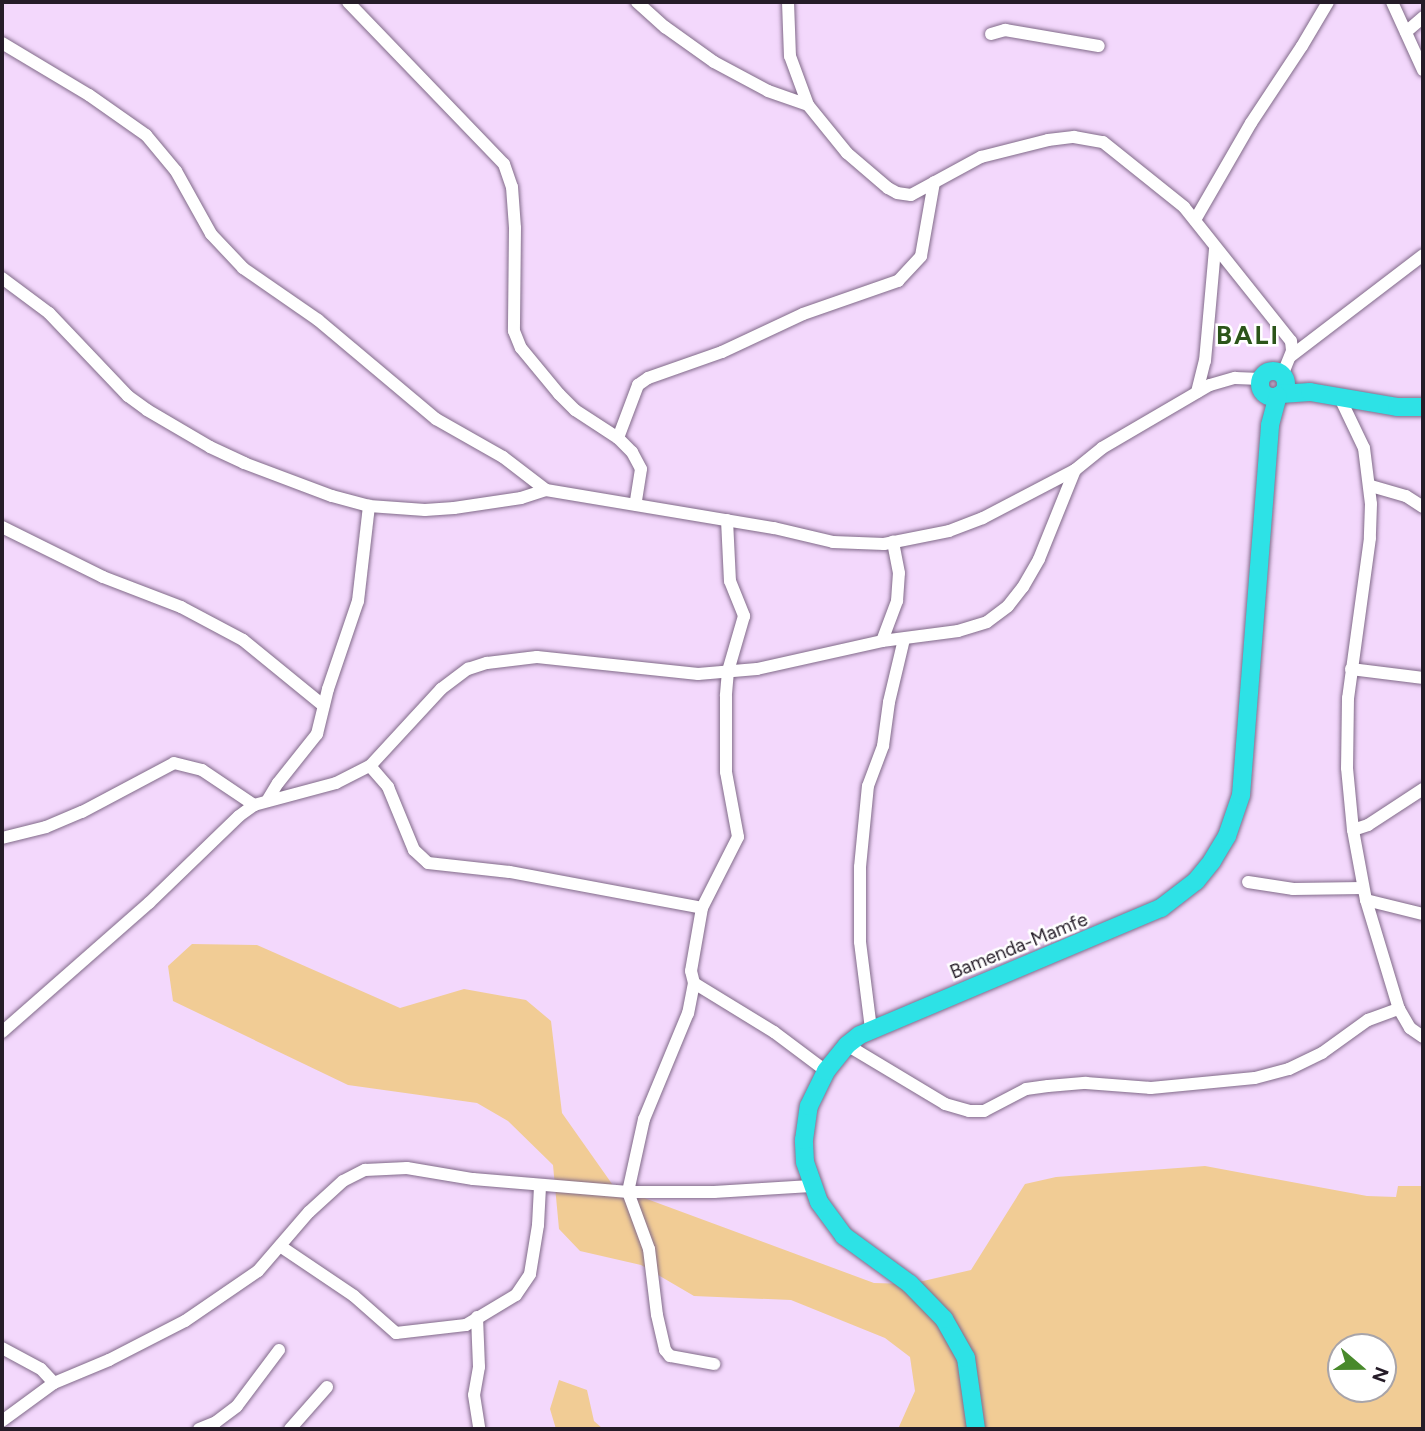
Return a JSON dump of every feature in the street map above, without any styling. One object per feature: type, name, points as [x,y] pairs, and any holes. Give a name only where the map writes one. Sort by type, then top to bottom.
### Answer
[{"type":"highway","points":[[1275,386],[1397,408],[1423,407]]},
{"type":"highway","name":"Bamenda-Mamfe","points":[[976,1429],[974,1398],[966,1358],[944,1319],[929,1302],[844,1236],[830,1219],[811,1186],[805,1162],[805,1126],[809,1106],[826,1071],[847,1045],[872,1029],[1126,925],[1181,894],[1212,860],[1227,836],[1241,795],[1275,386]]},
{"type":"street","points":[[348,2],[504,164],[512,187],[514,207],[514,331],[521,348],[575,410],[618,438],[632,452],[641,469],[635,505]]},
{"type":"street","points":[[637,2],[665,27],[714,62],[768,91],[808,105]]},
{"type":"street","points":[[788,2],[790,55],[808,105],[847,153],[897,193],[911,195],[981,157],[1011,148],[1048,140],[1083,138],[1103,142],[1114,148],[1195,220],[1215,249],[1291,341],[1291,356]]},
{"type":"street","points":[[1195,220],[1251,122],[1328,2]]},
{"type":"street","points":[[1392,2],[1423,70]]},
{"type":"street","points":[[1406,32],[1423,17]]},
{"type":"street","points":[[991,34],[1005,30],[1099,46]]},
{"type":"street","points":[[2,43],[89,95],[146,135],[176,171],[218,242],[243,268],[318,320],[436,419],[503,457],[546,490]]},
{"type":"street","points":[[618,438],[638,384],[648,378],[733,348],[803,314],[898,281],[921,256],[934,181]]},
{"type":"street","points":[[1197,392],[1205,361],[1215,249]]},
{"type":"street","points":[[2,278],[48,313],[128,396],[147,410],[210,447],[244,463],[332,496],[369,506],[425,510],[521,498],[546,490],[727,520],[833,542],[893,542],[949,531],[983,518],[1075,470],[1102,448],[1197,392],[1226,379],[1275,386],[1291,356],[1423,255]]},
{"type":"street","points":[[1340,398],[1364,448],[1371,486],[1370,538],[1351,669],[1347,755],[1353,830],[1364,894],[1399,1009],[1410,1028],[1423,1037]]},
{"type":"street","points":[[2,1032],[149,904],[204,847],[254,805],[336,783],[370,765],[441,689],[458,675],[487,663],[552,657],[698,674],[728,671],[767,667],[882,641],[958,631],[986,622],[1008,606],[1039,559],[1075,470]]},
{"type":"street","points":[[1371,486],[1406,496],[1423,507]]},
{"type":"street","points":[[267,801],[317,734],[358,601],[369,506]]},
{"type":"street","points":[[714,1364],[670,1356],[665,1350],[649,1249],[628,1192],[644,1119],[688,1013],[694,983],[691,971],[702,908],[738,837],[726,772],[728,671],[744,616],[730,581],[727,520]]},
{"type":"street","points":[[2,527],[103,577],[181,607],[243,640],[324,706]]},
{"type":"street","points":[[882,641],[897,601],[899,573],[893,542]]},
{"type":"street","points":[[872,1029],[860,942],[860,867],[869,786],[883,746],[889,702],[904,639]]},
{"type":"street","points":[[1351,669],[1423,678]]},
{"type":"street","points":[[2,838],[46,827],[82,812],[174,762],[202,770],[254,805]]},
{"type":"street","points":[[370,765],[387,788],[414,850],[428,863],[509,873],[702,908]]},
{"type":"street","points":[[1353,830],[1368,825],[1423,789]]},
{"type":"street","points":[[1248,883],[1364,894],[1423,914]]},
{"type":"street","points":[[694,983],[774,1032],[826,1071]]},
{"type":"street","points":[[847,1045],[946,1104],[969,1111],[984,1111],[1026,1089],[1048,1086],[1086,1083],[1151,1088],[1255,1078],[1289,1069],[1322,1053],[1368,1020],[1399,1009]]},
{"type":"street","points":[[2,1421],[54,1383],[109,1360],[185,1321],[258,1271],[309,1212],[343,1181],[365,1170],[407,1168],[540,1186],[628,1192],[714,1192],[811,1186]]},
{"type":"street","points":[[280,1246],[354,1296],[396,1333],[441,1330],[466,1325],[516,1295],[530,1274],[538,1225],[540,1186]]},
{"type":"street","points":[[477,1317],[479,1367],[474,1395],[479,1428]]},
{"type":"street","points":[[2,1348],[41,1369],[54,1383]]},
{"type":"street","points":[[199,1429],[216,1422],[237,1406],[279,1350]]},
{"type":"street","points":[[290,1429],[327,1387]]},
{"type":"shaded area","points":[[192,944],[257,945],[400,1008],[464,989],[526,1000],[551,1021],[562,1113],[617,1191],[628,1192],[874,1283],[910,1284],[971,1270],[1025,1184],[1056,1177],[1205,1166],[1367,1196],[1396,1197],[1398,1186],[1423,1186],[1423,1429],[898,1429],[915,1391],[910,1357],[885,1338],[791,1300],[694,1296],[641,1265],[580,1251],[559,1229],[553,1165],[508,1121],[477,1103],[348,1085],[173,1001],[168,966]]},
{"type":"shaded area","points":[[559,1380],[587,1390],[594,1421],[603,1429],[556,1429],[550,1409]]},
{"type":"district","name":"BALI","points":[[1248,336]]}]
